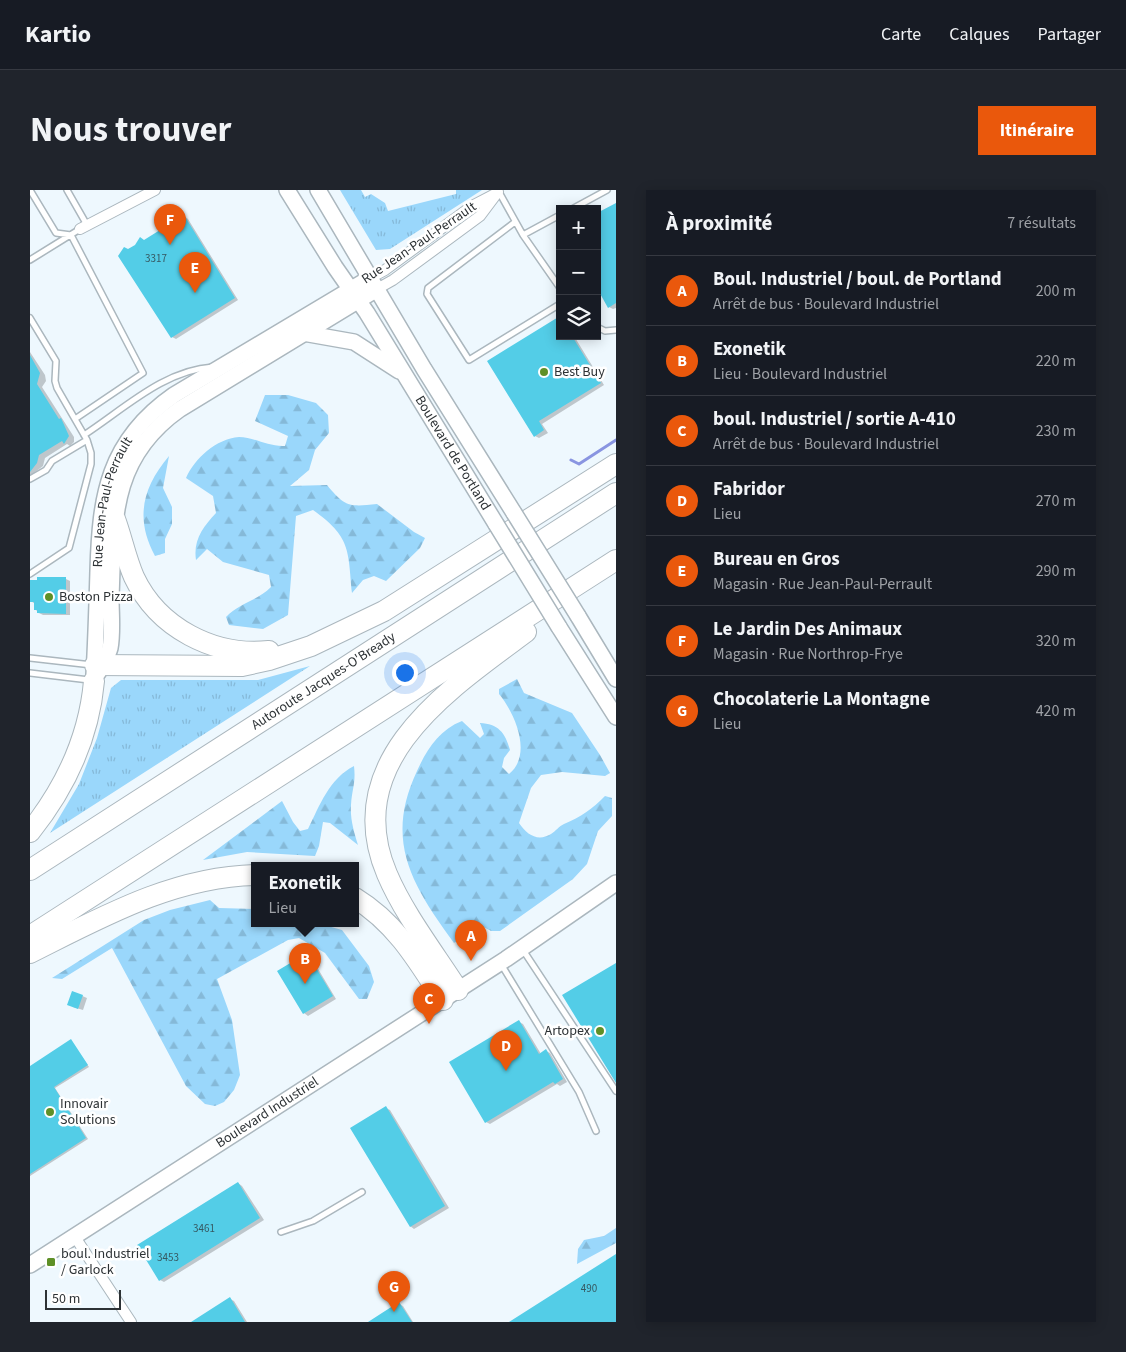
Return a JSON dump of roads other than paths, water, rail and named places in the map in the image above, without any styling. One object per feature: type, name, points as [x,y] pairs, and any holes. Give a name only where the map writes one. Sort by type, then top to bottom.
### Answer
[{"type":"highway","points":[[30,832],[54,798],[78,753],[89,715],[97,670],[165,666],[249,665],[285,655],[330,638],[391,606],[616,464]]},
{"type":"highway","name":"Autoroute Jacques-O'Bready","points":[[30,870],[616,493]]},
{"type":"highway","points":[[115,519],[138,585],[161,614],[189,635],[219,648],[249,652],[286,649],[330,638]]},
{"type":"highway","points":[[30,936],[616,560]]},
{"type":"highway","points":[[451,995],[384,866],[377,840],[376,819],[378,795],[384,774],[405,736],[447,693],[616,565]]},
{"type":"highway","points":[[30,953],[161,892],[208,880],[251,875]]},
{"type":"highway","points":[[359,901],[379,914],[399,934],[451,995]]},
{"type":"main road","name":"Boulevard de Portland","points":[[287,190],[354,294],[616,717]]},
{"type":"main road","name":"Boulevard de Portland","points":[[318,190],[616,678]]},
{"type":"main road","name":"Rue Jean-Paul-Perrault","points":[[97,670],[100,526],[106,489],[116,460],[133,432],[151,412],[174,395],[221,366],[374,283]]},
{"type":"main road","name":"Rue Jean-Paul-Perrault","points":[[97,670],[110,649],[115,519],[120,488],[127,469],[139,448],[157,428],[184,407],[303,333],[354,294]]},
{"type":"main road","points":[[303,333],[354,342],[403,373]]},
{"type":"main road","name":"Boulevard Industriel","points":[[523,949],[616,883]]},
{"type":"main road","name":"Boulevard Industriel","points":[[30,1266],[523,949],[616,896]]},
{"type":"street","points":[[83,227],[155,190]]},
{"type":"street","name":"Rue Jean-Paul-Perrault","points":[[374,283],[393,280],[480,216],[500,191]]},
{"type":"street","points":[[75,1237],[131,1322]]},
{"type":"lane","points":[[30,190],[56,233],[71,235]]},
{"type":"lane","points":[[30,260],[83,227],[67,190]]},
{"type":"lane","points":[[579,205],[607,190]]},
{"type":"lane","points":[[500,191],[523,236],[556,282]]},
{"type":"lane","points":[[523,236],[556,217]]},
{"type":"lane","points":[[516,222],[428,288],[427,294],[469,360],[556,306]]},
{"type":"lane","points":[[71,235],[143,373],[75,419]]},
{"type":"lane","points":[[30,318],[56,361],[55,381],[57,388],[86,438],[91,464],[72,543],[64,554],[30,574]]},
{"type":"lane","points":[[601,329],[605,331],[616,330]]},
{"type":"lane","points":[[30,478],[46,470],[52,461],[162,383],[194,369],[221,366]]},
{"type":"lane","points":[[30,658],[97,670]]},
{"type":"lane","points":[[30,673],[97,670]]},
{"type":"lane","points":[[523,949],[616,1091]]},
{"type":"lane","points":[[504,961],[579,1092],[596,1131]]},
{"type":"lane","points":[[281,1232],[313,1221],[362,1192]]},
{"type":"waterway","points":[[571,460],[579,464],[616,440]]},
{"type":"place","name":"Le Jardin Des Animaux","points":[[170,245]]},
{"type":"place","name":"Bureau en Gros","points":[[195,293]]},
{"type":"place","name":"Best Buy","points":[[544,372]]},
{"type":"place","name":"Boston Pizza","points":[[49,597]]},
{"type":"place","name":"Boul. Industriel / boul. de Portland","points":[[471,961]]},
{"type":"place","name":"Exonetik","points":[[305,984]]},
{"type":"place","name":"boul. Industriel / sortie A-410","points":[[429,1024]]},
{"type":"place","name":"Artopex","points":[[600,1031]]},
{"type":"place","name":"Fabridor","points":[[506,1071]]},
{"type":"place","name":"Innovair Solutions","points":[[50,1112]]},
{"type":"place","name":"boul. Industriel / Garlock","points":[[51,1262]]},
{"type":"place","name":"Chocolaterie La Montagne","points":[[394,1312]]}]
